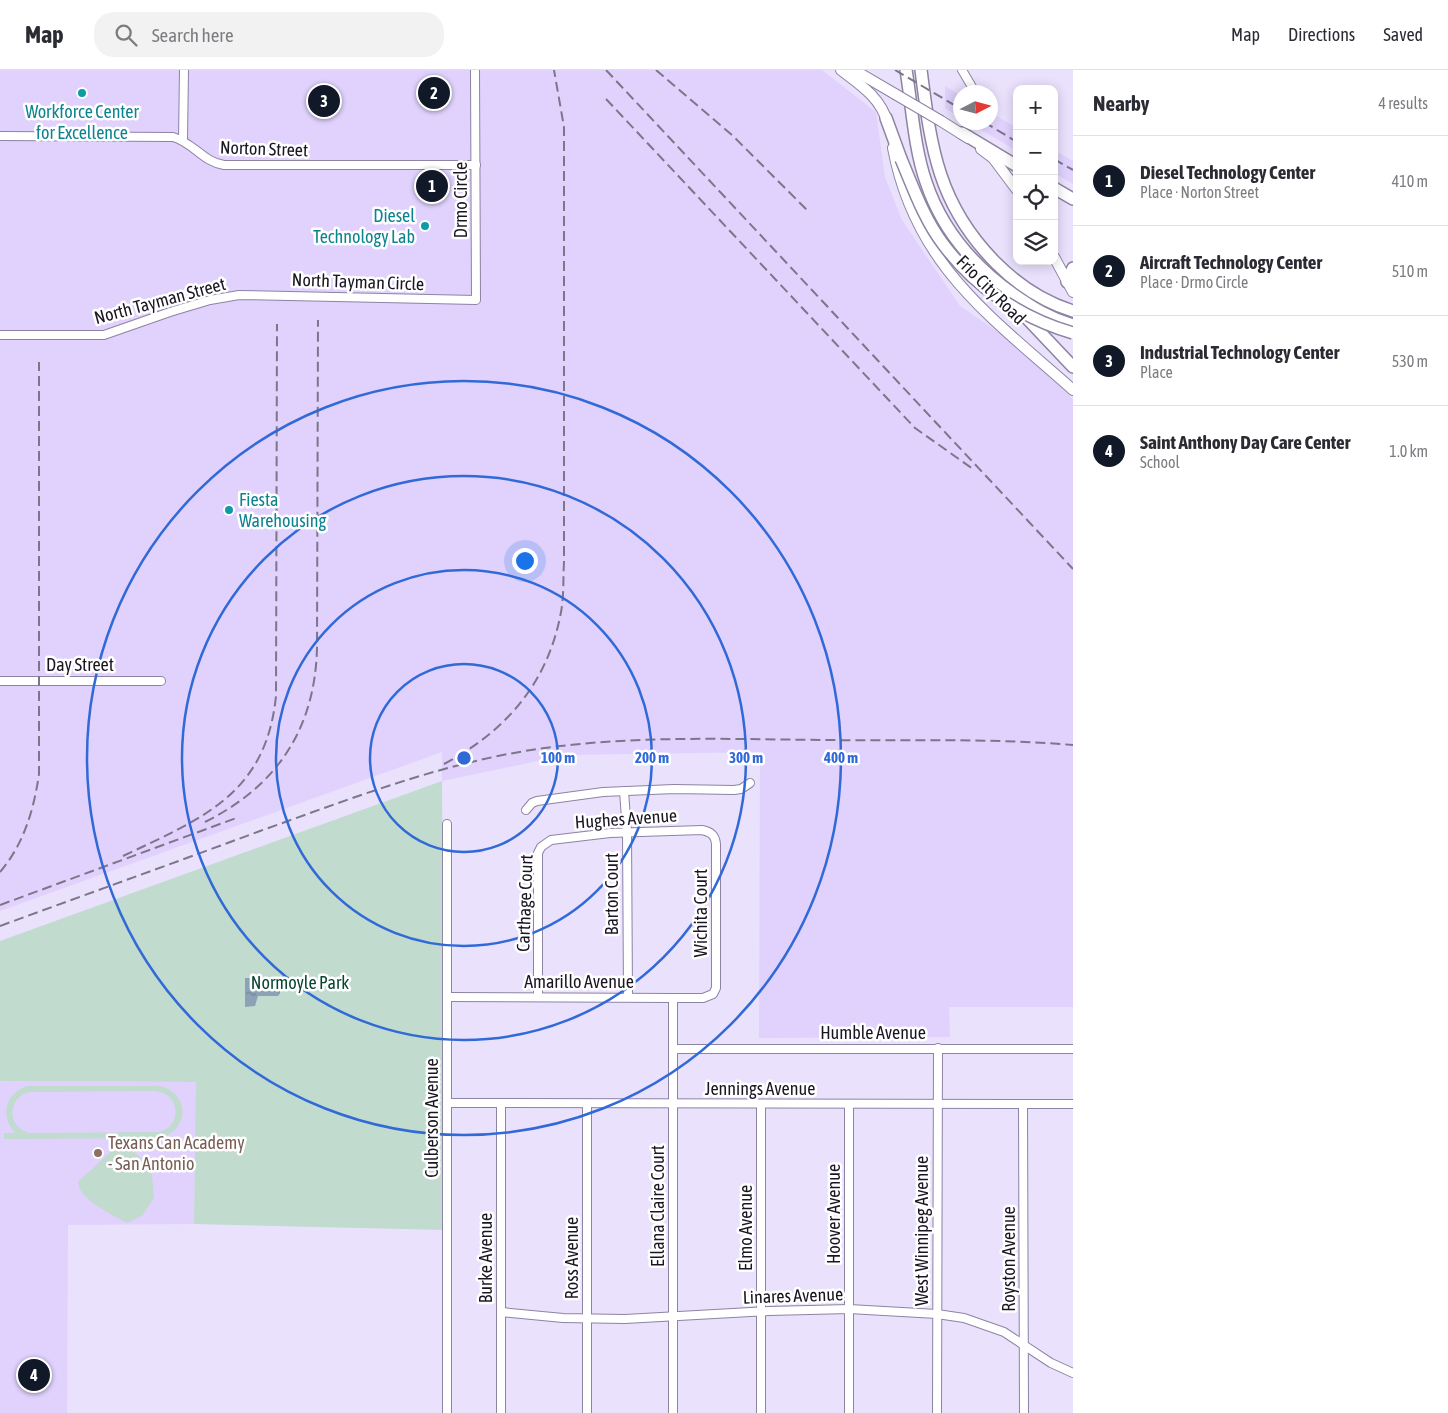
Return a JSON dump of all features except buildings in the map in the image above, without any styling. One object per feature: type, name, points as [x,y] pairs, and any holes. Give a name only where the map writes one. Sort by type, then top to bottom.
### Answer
[{"type":"highway","points":[[906,70],[920,155],[928,188],[944,223],[971,260],[1073,367]]},
{"type":"highway","points":[[921,70],[933,150],[947,192],[964,226],[978,245],[1006,274],[1041,298],[1072,310]]},
{"type":"highway","points":[[886,118],[914,191],[927,217],[942,243],[962,266],[984,287],[1009,305],[1039,321],[1073,333]]},
{"type":"highway","points":[[962,133],[1013,164]]},
{"type":"highway","points":[[1058,190],[1073,199]]},
{"type":"highway","points":[[1067,282],[1073,268]]},
{"type":"highway","points":[[990,278],[1037,311],[1056,320],[1073,325]]},
{"type":"main road","name":"Frio City Road","points":[[841,70],[875,97],[880,104],[886,118],[897,172],[906,197],[923,235],[947,270],[977,304],[1073,390]]},
{"type":"main road","points":[[854,70],[962,133],[993,158],[1013,185]]},
{"type":"main road","points":[[880,104],[882,93],[892,92]]},
{"type":"main road","points":[[1058,265],[1073,292]]},
{"type":"street","points":[[183,140],[184,70]]},
{"type":"street","name":"Drmo Circle","points":[[475,70],[476,300]]},
{"type":"street","points":[[962,70],[971,85]]},
{"type":"street","name":"Norton Street","points":[[0,136],[173,137],[183,140],[213,163],[224,165],[476,165]]},
{"type":"street","name":"North Tayman Circle","points":[[239,295],[476,300]]},
{"type":"street","name":"North Tayman Street","points":[[0,336],[104,335],[210,300],[239,295]]},
{"type":"street","name":"Day Street","points":[[0,681],[161,681]]},
{"type":"street","points":[[526,810],[532,803],[537,801],[624,791],[674,789],[734,790],[741,789],[750,782]]},
{"type":"street","name":"Barton Court","points":[[624,791],[627,832],[628,997]]},
{"type":"street","name":"Culberson Avenue","points":[[447,824],[447,1413]]},
{"type":"street","name":"Hughes Avenue","points":[[546,842],[627,832],[702,830],[708,832]]},
{"type":"street","name":"Wichita Court","points":[[708,832],[714,836],[716,844],[716,988],[714,994],[711,995]]},
{"type":"street","name":"Carthage Court","points":[[538,997],[538,853],[546,842]]},
{"type":"street","name":"Amarillo Avenue","points":[[448,997],[703,998],[711,995]]},
{"type":"street","name":"Ellana Claire Court","points":[[673,998],[674,1413]]},
{"type":"street","name":"West Winnipeg Avenue","points":[[938,1048],[938,1413]]},
{"type":"street","name":"Humble Avenue","points":[[673,1049],[1073,1049]]},
{"type":"street","name":"Jennings Avenue","points":[[447,1103],[1073,1104]]},
{"type":"street","name":"Burke Avenue","points":[[501,1104],[501,1413]]},
{"type":"street","name":"Ross Avenue","points":[[587,1104],[587,1413]]},
{"type":"street","name":"Elmo Avenue","points":[[761,1104],[761,1413]]},
{"type":"street","name":"Hoover Avenue","points":[[849,1104],[849,1413]]},
{"type":"street","name":"Royston Avenue","points":[[1024,1104],[1024,1413]]},
{"type":"street","name":"Linares Avenue","points":[[501,1312],[587,1318],[673,1317],[849,1309],[937,1314],[964,1318],[1004,1332],[1052,1363],[1073,1373]]},
{"type":"shaded area","points":[[0,70],[822,70],[876,112],[885,177],[902,220],[960,306],[1017,345],[1073,399],[1073,1007],[949,1007],[950,1037],[759,1038],[760,752],[566,755],[442,781],[442,752],[0,911]]},
{"type":"shaded area","points":[[945,86],[953,91],[953,113],[945,108]]},
{"type":"shaded area","points":[[998,117],[1013,126],[1013,149],[982,130],[998,130]]},
{"type":"shaded area","points":[[1058,152],[1073,161],[1073,184],[1058,175]]},
{"type":"shaded area","name":"Texans Can Academy - San Antonio","points":[[0,1081],[197,1082],[194,1224],[68,1225],[67,1413],[0,1413]]},
{"type":"green space","name":"Normoyle Park","points":[[442,781],[445,1230],[194,1224],[196,1082],[0,1081],[0,941]]},
{"type":"green space","points":[[28,1086],[160,1086],[170,1090],[177,1096],[181,1103],[181,1120],[170,1134],[160,1138],[4,1139],[4,1133],[15,1133],[7,1119],[6,1112],[10,1099],[20,1089]],"holes":[[[156,1091],[164,1093],[170,1098],[176,1110],[172,1123],[167,1129],[159,1132],[29,1133],[17,1125],[12,1112],[17,1100],[29,1092]]]},
{"type":"green space","points":[[122,1141],[144,1161],[152,1175],[154,1198],[142,1216],[127,1223],[90,1201],[80,1189],[78,1182]]},
{"type":"water","points":[[245,978],[280,978],[280,993],[278,996],[258,996],[255,1006],[245,1007]]},
{"type":"railway","points":[[444,764],[487,736],[521,702],[535,683],[546,661],[555,638],[561,612],[564,562],[564,127],[554,70]]},
{"type":"railway","points":[[606,70],[1073,569]]},
{"type":"railway","points":[[656,70],[733,136],[808,211]]},
{"type":"railway","points":[[895,70],[953,104]]},
{"type":"railway","points":[[606,99],[915,428],[973,469]]},
{"type":"railway","points":[[997,130],[1013,140]]},
{"type":"railway","points":[[1058,161],[1073,170]]},
{"type":"railway","points":[[205,822],[230,808],[253,791],[272,772],[287,752],[300,729],[309,704],[315,677],[317,648],[318,320]]},
{"type":"railway","points":[[123,856],[179,829],[204,815],[226,799],[244,780],[259,757],[270,729],[276,696],[277,324]]},
{"type":"railway","points":[[0,872],[16,850],[27,826],[39,774],[39,362]]},
{"type":"railway","points":[[0,926],[378,789],[467,763],[538,749],[579,744],[660,739],[980,741],[1073,745]]},
{"type":"railway","points":[[0,905],[239,817]]},
{"type":"place","name":"Workforce Center for Excellence","points":[[82,93]]},
{"type":"place","name":"Aircraft Technology Center","points":[[434,93]]},
{"type":"place","name":"Industrial Technology Center","points":[[324,101]]},
{"type":"place","name":"Diesel Technology Center","points":[[432,186]]},
{"type":"place","name":"Diesel Technology Lab","points":[[425,226]]},
{"type":"place","name":"Fiesta Warehousing","points":[[229,510]]},
{"type":"place","name":"Texans Can Academy - San Antonio","points":[[98,1153]]},
{"type":"place","name":"Saint Anthony Day Care Center","points":[[34,1375]]}]
